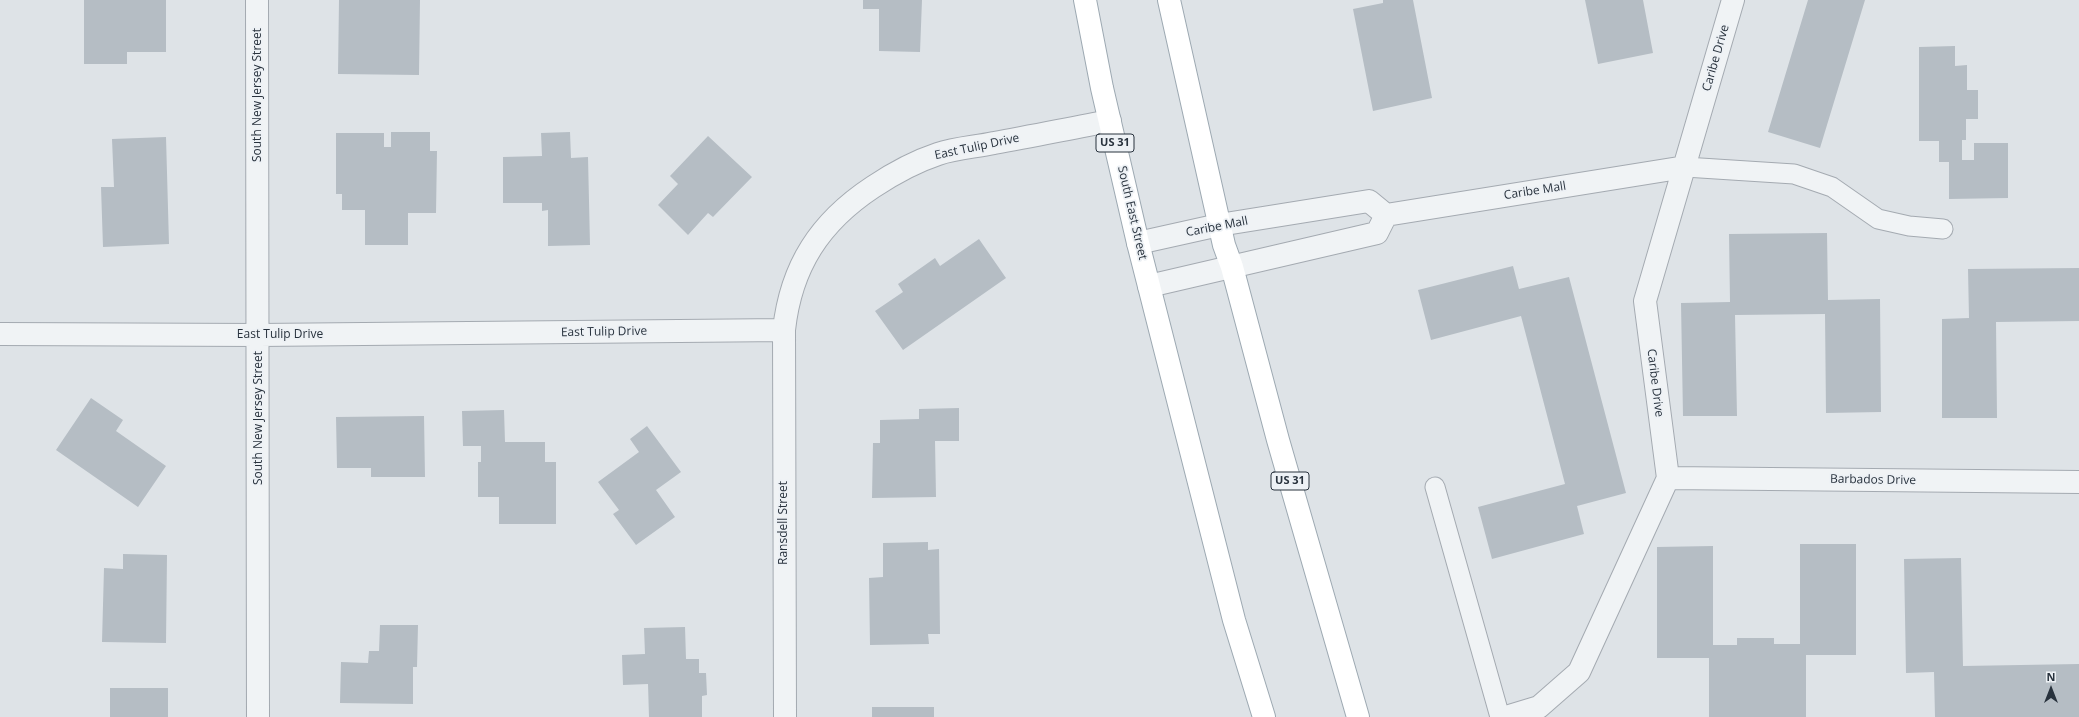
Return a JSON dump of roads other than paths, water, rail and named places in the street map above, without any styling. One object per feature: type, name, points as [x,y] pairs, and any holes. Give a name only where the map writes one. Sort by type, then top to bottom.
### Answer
[{"type":"main road","name":"South East Street","points":[[1085,0],[1110,121],[1149,286]]},
{"type":"main road","name":"US 31","points":[[1169,0],[1222,235],[1232,267],[1278,440],[1358,717]]},
{"type":"main road","name":"US 31","points":[[1149,286],[1234,620],[1264,717]]},
{"type":"street","name":"South New Jersey Street","points":[[257,0],[259,335],[258,717]]},
{"type":"street","name":"Caribe Drive","points":[[1668,478],[1645,301],[1685,167],[1732,0]]},
{"type":"street","name":"East Tulip Drive","points":[[0,334],[259,335],[784,330],[793,283],[806,255],[835,216],[859,195],[910,165],[939,154],[1110,121]]},
{"type":"street","name":"Caribe Mall","points":[[1138,243],[1222,235],[1369,200],[1386,215],[1685,167]]},
{"type":"street","points":[[1149,286],[1377,233],[1386,215]]},
{"type":"street","name":"Ransdell Street","points":[[784,330],[785,717]]},
{"type":"street","points":[[1506,717],[1539,707],[1579,672],[1668,478]]},
{"type":"street","name":"Barbados Drive","points":[[1668,478],[2079,482]]},
{"type":"lane","points":[[1685,167],[1794,174],[1832,187],[1878,219],[1909,226],[1943,229]]},
{"type":"lane","points":[[1435,487],[1500,717]]}]
